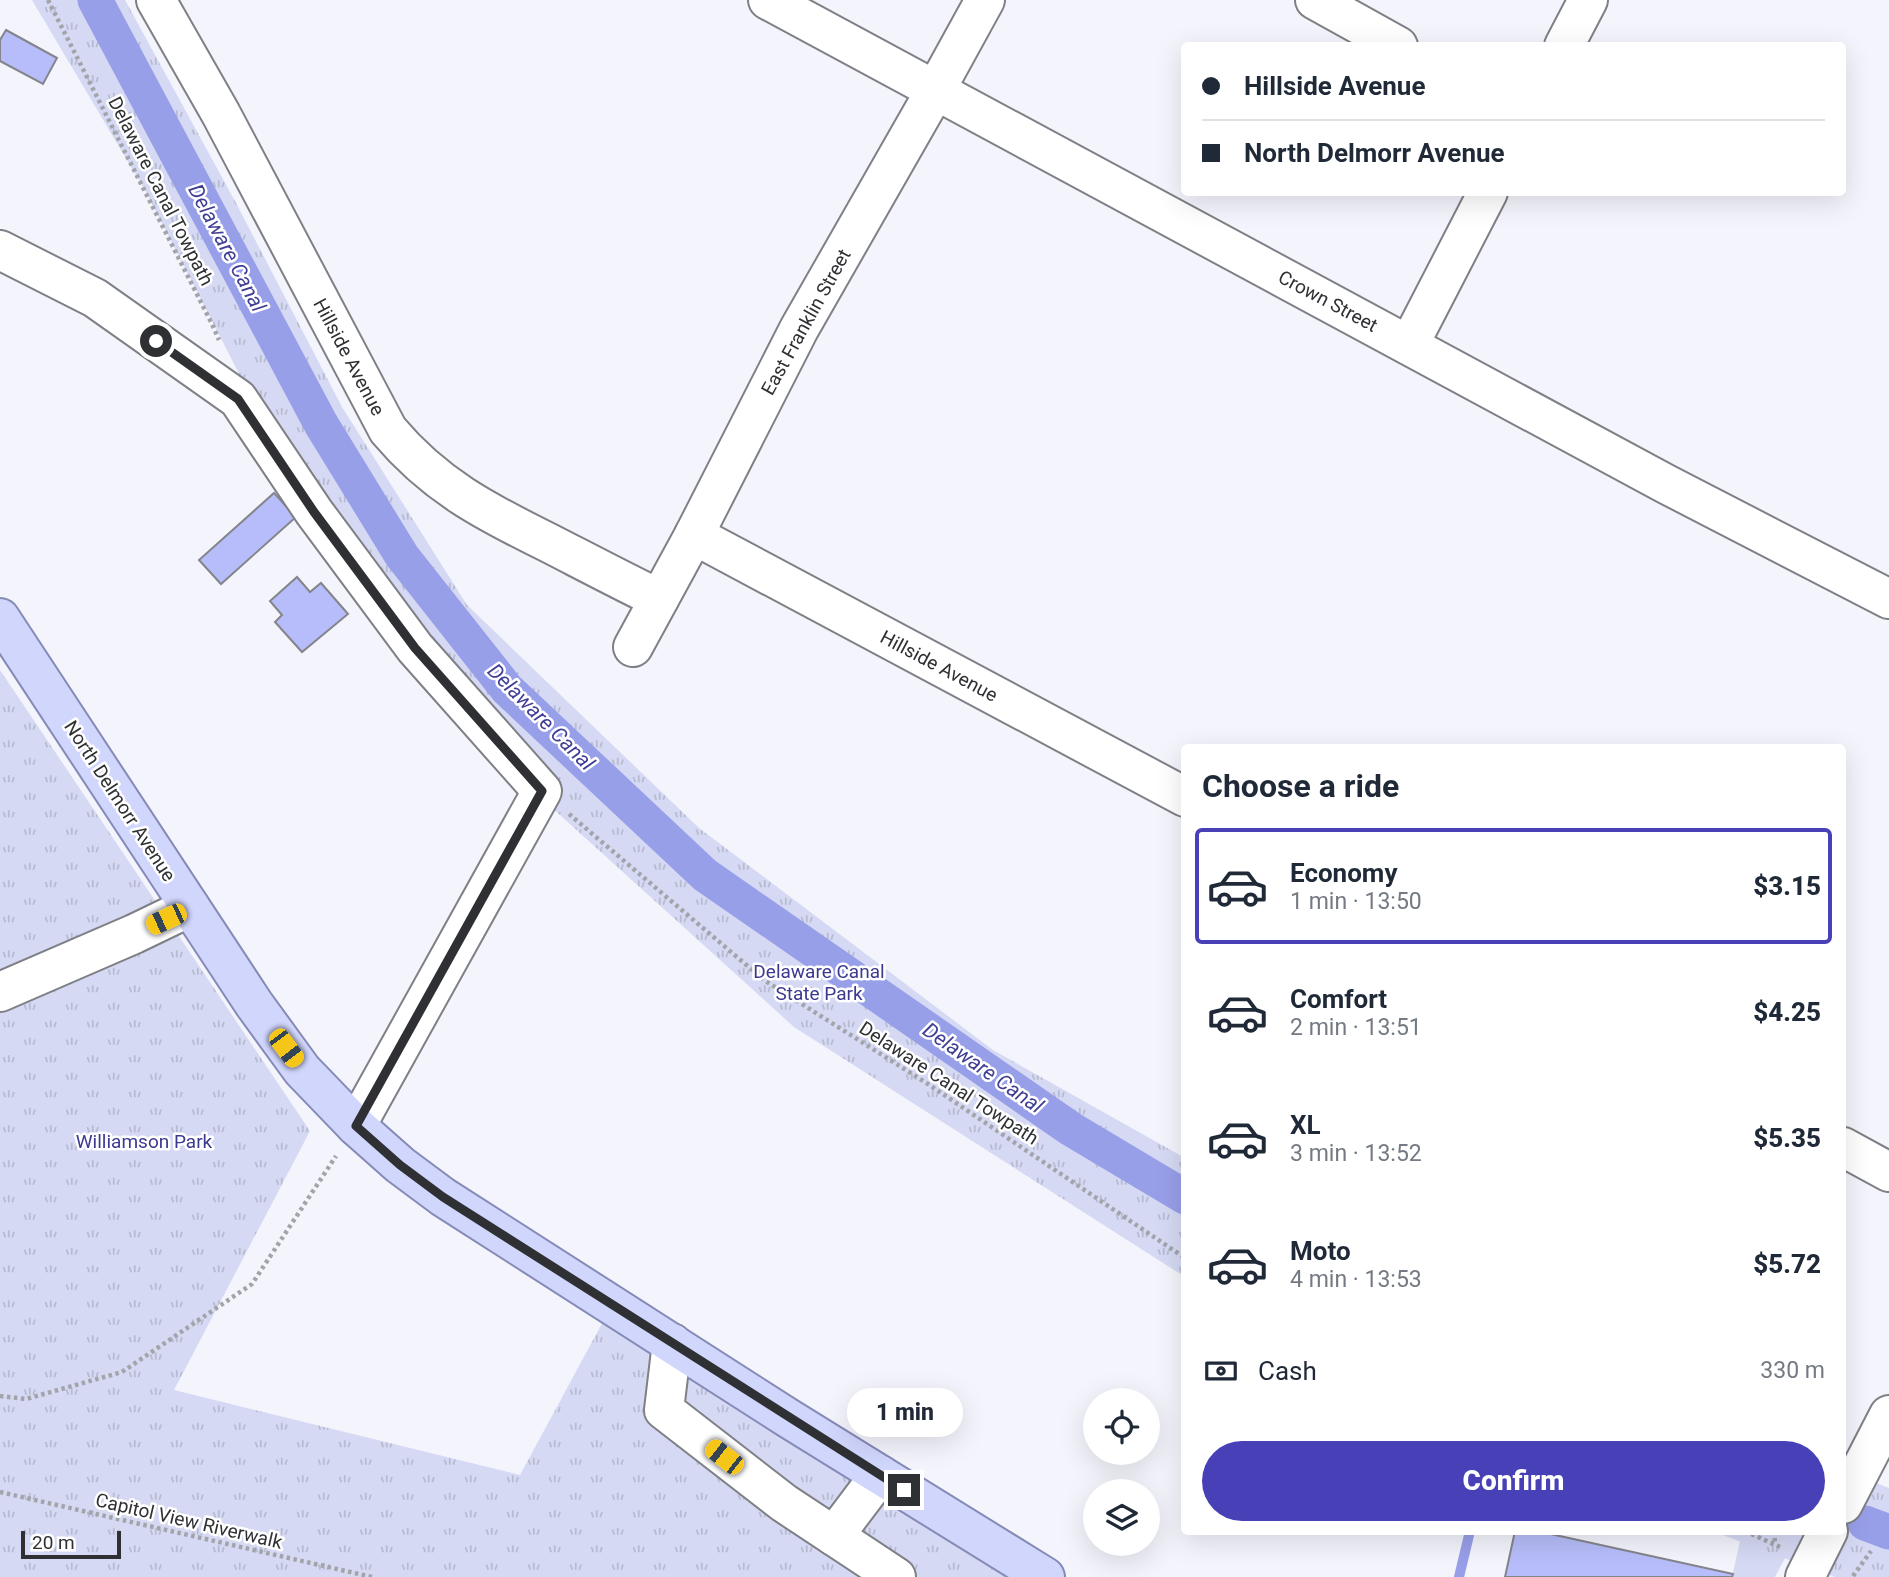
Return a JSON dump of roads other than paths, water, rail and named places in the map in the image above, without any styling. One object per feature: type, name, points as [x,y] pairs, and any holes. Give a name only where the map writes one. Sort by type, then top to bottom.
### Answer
[{"type":"main road","name":"North Delmorr Avenue","points":[[0,618],[254,1004],[302,1070],[356,1126],[400,1165],[443,1197],[1045,1577]]},
{"type":"street","name":"Hillside Avenue","points":[[156,0],[221,114],[388,430],[432,475],[491,514],[659,599]]},
{"type":"street","name":"Crown Street","points":[[768,0],[1666,484],[1889,599]]},
{"type":"street","name":"East Franklin Street","points":[[633,647],[694,535],[799,329],[936,91],[985,0]]},
{"type":"street","points":[[1316,0],[1391,42]]},
{"type":"street","points":[[1566,42],[1588,0]]},
{"type":"street","points":[[1409,345],[1486,196]]},
{"type":"street","points":[[0,250],[95,298],[238,399],[314,512],[415,648],[542,791],[356,1126]]},
{"type":"street","name":"Hillside Avenue","points":[[694,535],[1181,795]]},
{"type":"street","points":[[0,992],[190,907]]},
{"type":"street","points":[[1846,1149],[1889,1172]]},
{"type":"street","points":[[671,1343],[664,1410],[784,1503],[896,1577]]},
{"type":"street","points":[[1846,1498],[1889,1415]]},
{"type":"street","points":[[834,1536],[880,1475]]},
{"type":"street","points":[[1805,1577],[1826,1535]]},
{"type":"waterway","name":"Delaware Canal","points":[[95,0],[321,424],[402,556],[507,689],[705,875],[1071,1129],[1181,1195]]},
{"type":"waterway","name":"Delaware Canal","points":[[1865,1523],[1889,1532]]},
{"type":"waterway","points":[[1459,1577],[1469,1535]]},
{"type":"park label","name":"Delaware Canal State Park","points":[[819,982]]},
{"type":"park label","name":"Williamson Park","points":[[144,1141]]}]
